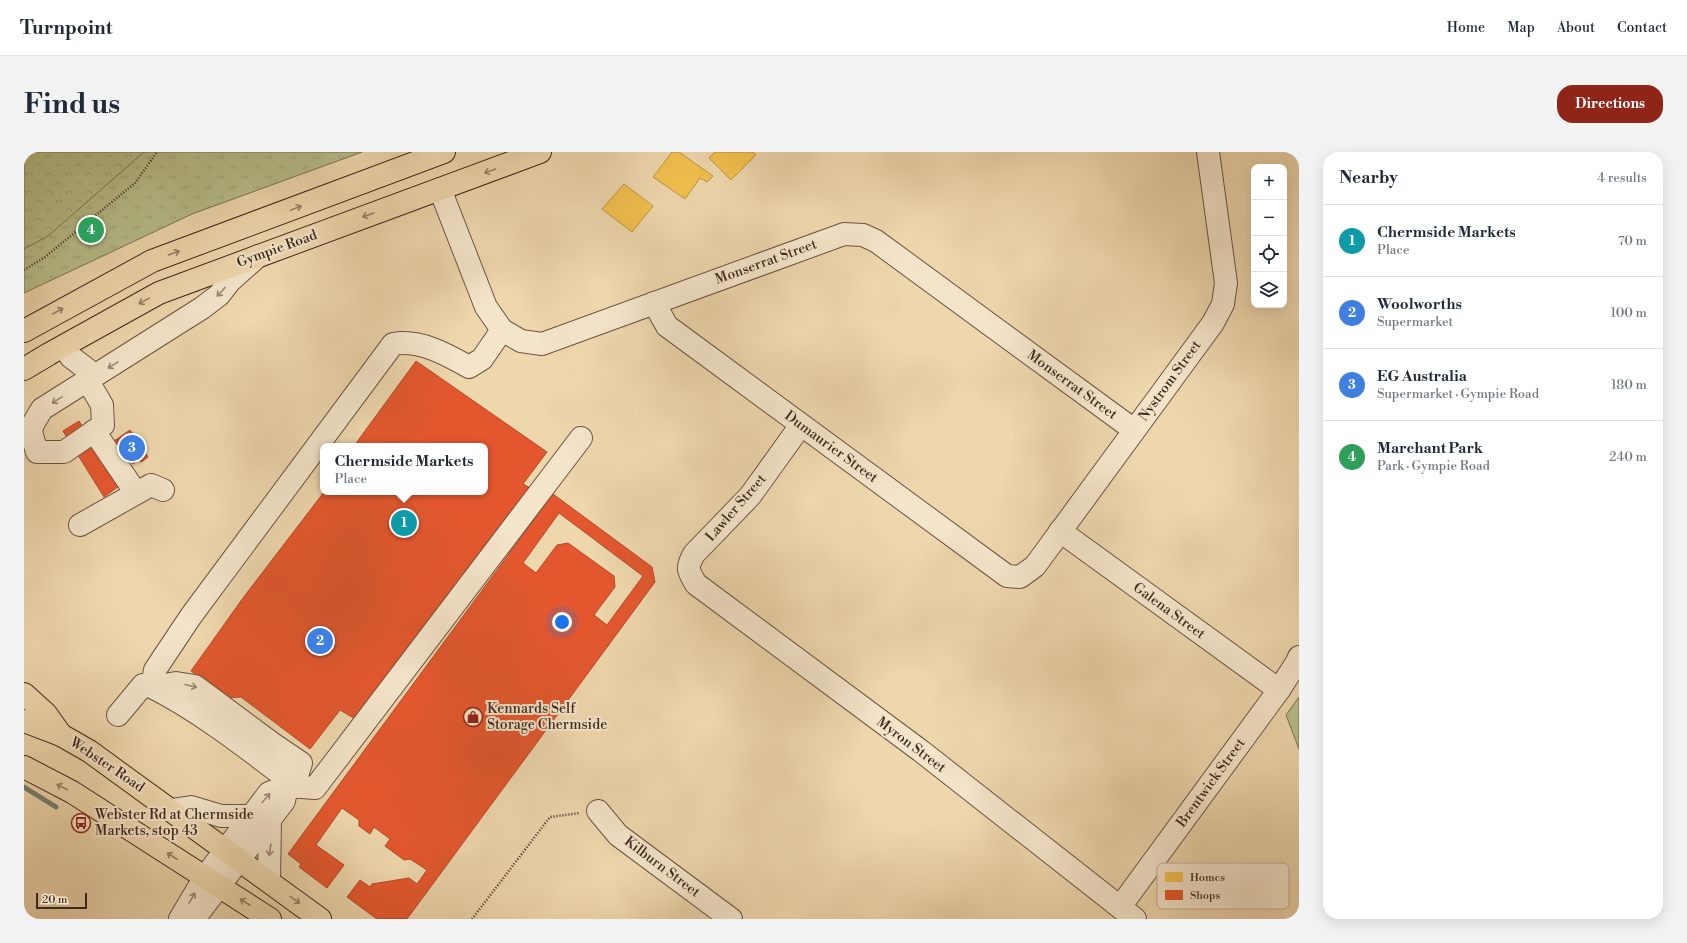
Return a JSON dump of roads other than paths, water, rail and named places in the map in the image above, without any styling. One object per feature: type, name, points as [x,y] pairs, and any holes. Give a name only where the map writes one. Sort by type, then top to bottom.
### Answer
[{"type":"main road","points":[[24,331],[68,305],[152,261],[444,152]]},
{"type":"main road","name":"Gympie Road","points":[[24,369],[159,293],[540,152]]},
{"type":"main road","points":[[24,694],[46,714],[62,735]]},
{"type":"main road","name":"Webster Road","points":[[24,722],[62,735],[89,751],[320,919]]},
{"type":"main road","points":[[24,767],[72,792],[270,919]]},
{"type":"street","name":"Nystrom Street","points":[[1020,577],[1035,566],[1213,323],[1223,304],[1226,283],[1208,152]]},
{"type":"street","name":"Monserrat Street","points":[[440,189],[486,307],[502,330],[521,341],[542,344],[844,234],[863,234],[876,241],[1134,430]]},
{"type":"street","points":[[64,346],[72,357],[88,370],[90,380],[92,388],[102,406],[103,425],[64,452],[37,452],[32,432],[33,424],[42,409],[90,380],[219,296],[230,281],[258,256]]},
{"type":"street","name":"Dumaurier Street","points":[[654,303],[667,326],[1007,576],[1020,577]]},
{"type":"street","points":[[152,687],[155,670],[191,616],[393,344],[403,342],[418,344],[448,355],[469,367],[482,359],[502,330]]},
{"type":"street","name":"Lawler Street","points":[[688,572],[689,562],[694,554],[750,496],[801,425]]},
{"type":"street","points":[[94,431],[136,493]]},
{"type":"street","points":[[180,919],[212,882],[261,818],[269,793],[291,786],[315,788],[581,438]]},
{"type":"street","points":[[80,525],[151,485],[163,490]]},
{"type":"street","name":"Galena Street","points":[[1060,531],[1278,690]]},
{"type":"street","name":"Myron Street","points":[[688,572],[696,584],[920,751],[1127,913]]},
{"type":"street","name":"Brentwick Street","points":[[1161,863],[1299,657]]},
{"type":"street","points":[[118,715],[143,685],[152,687],[176,683],[195,686],[272,744],[301,763],[297,776],[291,786]]},
{"type":"street","points":[[172,810],[191,807],[221,816],[261,818]]},
{"type":"street","name":"Kilburn Street","points":[[598,810],[618,834],[731,919]]},
{"type":"street","points":[[261,818],[269,881]]},
{"type":"street","name":"Brentwick Street","points":[[1127,913],[1157,869]]},
{"type":"street","points":[[194,919],[212,882]]},
{"type":"waterway","points":[[24,787],[56,807]]},
{"type":"place","name":"Marchant Park","points":[[91,230]]},
{"type":"place","name":"EG Australia","points":[[132,448]]},
{"type":"place","name":"Chermside Markets","points":[[404,523]]},
{"type":"place","name":"Woolworths","points":[[320,641]]},
{"type":"place","name":"Kennards Self Storage Chermside","points":[[473,717]]},
{"type":"place","name":"Webster Rd at Chermside Markets, stop 43","points":[[81,823]]}]
